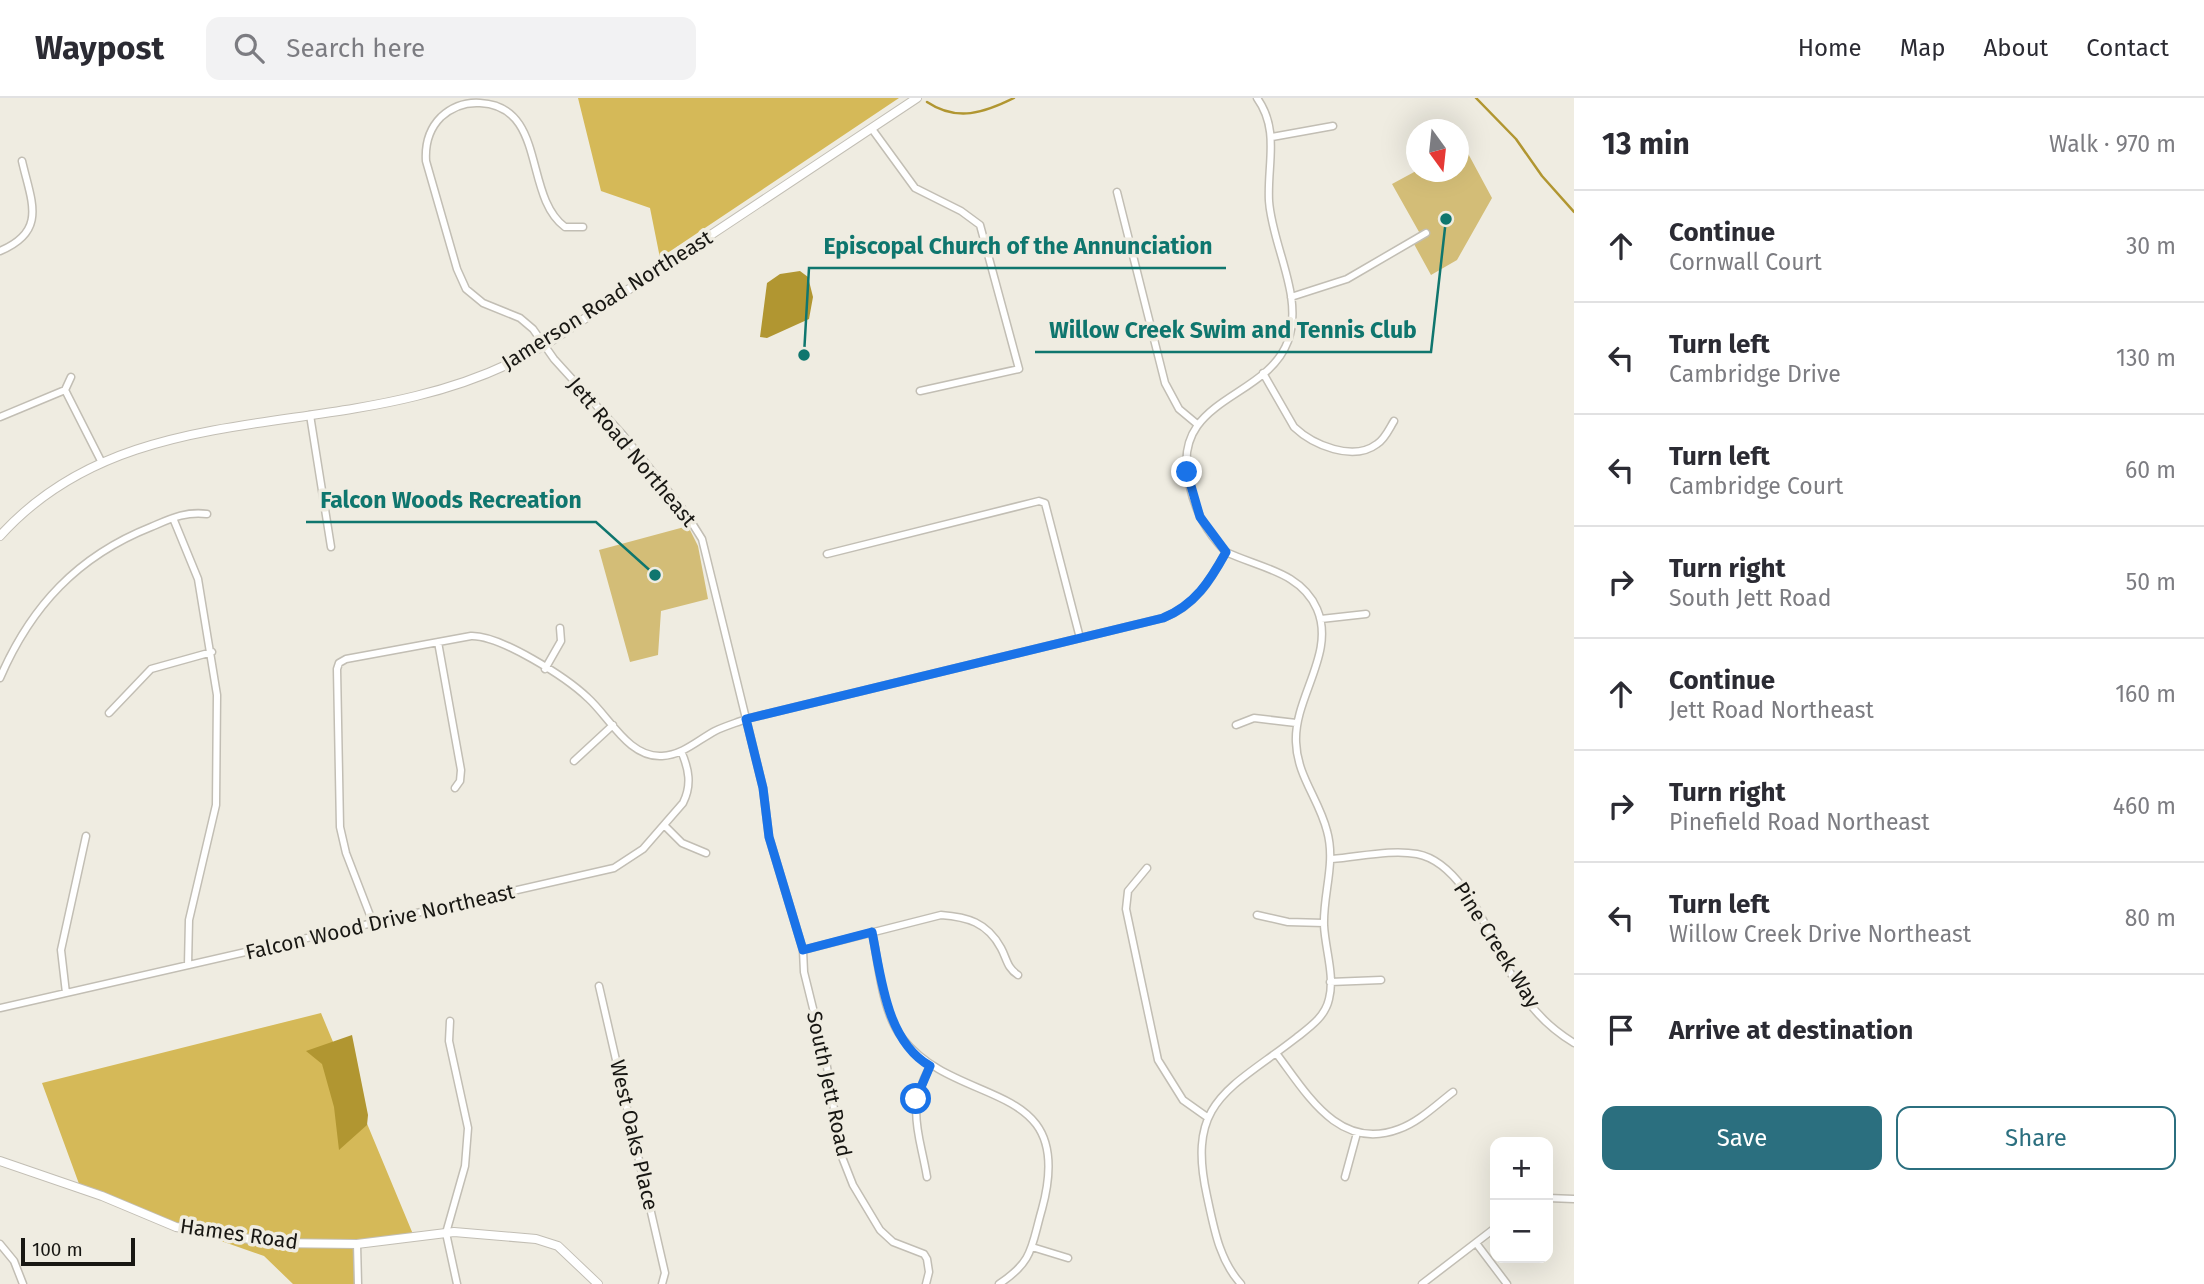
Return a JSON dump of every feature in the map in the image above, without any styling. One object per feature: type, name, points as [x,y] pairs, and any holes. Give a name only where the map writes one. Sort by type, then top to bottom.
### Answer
[{"type":"street","name":"Jamerson Road Northeast","points":[[0,536],[65,481],[101,461],[178,436],[386,403],[446,388],[496,370],[544,345],[917,98]]},
{"type":"street","points":[[1241,1284],[1220,1249],[1200,1163],[1207,1117],[1231,1085],[1316,1022],[1329,999],[1330,982],[1324,923],[1332,859],[1326,825],[1300,771],[1296,723],[1320,647],[1321,619],[1311,598],[1299,583],[1226,552],[1204,525],[1188,480],[1187,454],[1198,424],[1215,406],[1263,373],[1278,359],[1288,341],[1292,321],[1291,298],[1271,218],[1269,189],[1272,137],[1268,116],[1257,98]]},
{"type":"street","name":"Jett Road Northeast","points":[[583,227],[565,227],[549,210],[524,131],[512,116],[489,104],[466,103],[453,108],[436,122],[427,141],[426,161],[463,284],[483,303],[527,323],[696,525],[702,539],[763,788],[769,837],[786,891]]},
{"type":"street","points":[[1272,137],[1333,126]]},
{"type":"street","points":[[872,129],[915,188],[961,211],[980,225],[1019,369],[920,391]]},
{"type":"street","points":[[0,251],[26,236],[32,224],[33,207],[22,161]]},
{"type":"street","points":[[1117,192],[1165,383],[1179,409],[1198,424]]},
{"type":"street","points":[[1291,298],[1347,279],[1426,233]]},
{"type":"street","points":[[1263,373],[1294,427],[1301,434],[1328,447],[1345,451],[1368,449],[1383,439],[1394,421]]},
{"type":"street","points":[[0,417],[65,390],[71,377]]},
{"type":"street","points":[[65,390],[72,398],[101,461]]},
{"type":"street","points":[[310,415],[331,547]]},
{"type":"street","points":[[827,554],[1032,503],[1045,503],[1080,638]]},
{"type":"street","points":[[0,678],[28,628],[72,571],[111,545],[173,518],[186,513],[207,514]]},
{"type":"street","points":[[173,518],[198,579],[217,695],[217,794],[189,920],[188,965]]},
{"type":"street","points":[[373,923],[346,853],[340,827],[337,668],[339,663],[346,659],[471,636],[489,637],[581,691],[613,725],[645,753],[661,756],[681,751],[714,731],[746,719],[1163,618],[1182,609],[1204,589],[1226,552]]},
{"type":"street","points":[[1321,619],[1366,614]]},
{"type":"street","points":[[545,669],[561,641],[560,628]]},
{"type":"street","points":[[438,642],[461,770],[460,781],[455,788]]},
{"type":"street","points":[[109,713],[151,669],[212,652]]},
{"type":"street","points":[[1236,725],[1254,718],[1296,723]]},
{"type":"street","points":[[574,761],[613,725]]},
{"type":"street","name":"Falcon Wood Drive Northeast","points":[[0,1008],[614,868],[643,849],[665,826],[687,794],[689,774],[681,751]]},
{"type":"street","points":[[665,826],[682,843],[706,853]]},
{"type":"street","points":[[66,993],[61,950],[86,836]]},
{"type":"street","name":"Pine Creek Way","points":[[1332,859],[1418,854],[1443,867],[1455,877],[1526,999],[1543,1019],[1574,1044]]},
{"type":"street","points":[[1144,871],[1128,891],[1126,909],[1158,1059],[1183,1100],[1207,1117]]},
{"type":"street","name":"South Jett Road","points":[[786,891],[803,950],[804,972],[826,1061],[837,1137],[848,1172],[880,1230],[893,1242],[924,1254],[927,1258],[929,1272],[926,1284]]},
{"type":"street","points":[[803,950],[941,915],[964,916],[979,923],[990,933],[1000,947],[1010,970],[1018,975]]},
{"type":"street","points":[[1258,915],[1289,922],[1324,923]]},
{"type":"street","points":[[872,932],[888,1006],[900,1036],[930,1066],[1015,1103],[1030,1117],[1044,1139],[1050,1160],[1048,1186],[1029,1259],[999,1284]]},
{"type":"street","points":[[1330,982],[1381,980]]},
{"type":"street","name":"West Oaks Place","points":[[599,986],[665,1272],[662,1284]]},
{"type":"street","points":[[450,1021],[449,1041],[467,1128],[465,1166],[446,1233],[457,1284]]},
{"type":"street","points":[[1276,1053],[1332,1121],[1357,1133],[1384,1133],[1401,1129],[1453,1092]]},
{"type":"street","points":[[927,1177],[914,1115],[919,1087],[930,1066]]},
{"type":"street","points":[[1345,1177],[1357,1133]]},
{"type":"street","name":"Hames Road","points":[[0,1161],[102,1196],[176,1227],[274,1243],[357,1244],[446,1233],[508,1235],[558,1246],[598,1284]]},
{"type":"street","points":[[1553,1198],[1574,1199]]},
{"type":"street","points":[[1422,1284],[1490,1232]]},
{"type":"street","points":[[1476,1243],[1507,1284]]},
{"type":"street","points":[[0,1244],[15,1261],[23,1284]]},
{"type":"street","points":[[357,1244],[358,1284]]},
{"type":"street","points":[[1031,1247],[1068,1258]]},
{"type":"shaded area","points":[[578,98],[899,98],[660,258],[650,208],[601,191]]},
{"type":"shaded area","points":[[1469,155],[1492,198],[1457,260],[1431,275],[1414,244],[1423,239],[1392,184],[1406,176],[1406,182],[1469,182]]},
{"type":"shaded area","points":[[800,271],[808,277],[813,297],[809,319],[767,338],[760,337],[767,283],[780,274]]},
{"type":"shaded area","points":[[688,526],[698,546],[708,599],[661,611],[658,655],[630,662],[599,550]]},
{"type":"shaded area","points":[[321,1013],[415,1239],[356,1246],[358,1284],[293,1284],[264,1256],[82,1192],[42,1083]]},
{"type":"shaded area","points":[[352,1035],[368,1115],[367,1125],[339,1150],[334,1107],[322,1064],[306,1051]]},
{"type":"waterway","points":[[927,102],[949,112],[970,113],[992,108],[1014,98]]},
{"type":"waterway","points":[[1476,98],[1516,139],[1542,176],[1574,212]]},
{"type":"place","name":"Willow Creek Swim and Tennis Club","points":[[1446,219]]},
{"type":"place","name":"Episcopal Church of the Annunciation","points":[[804,355]]},
{"type":"place","name":"Falcon Woods Recreation","points":[[655,575]]},
{"type":"route","points":[[916,1099],[930,1066],[925,1064],[900,1036],[888,1006],[872,932],[803,950],[769,837],[763,788],[746,719],[1163,618],[1182,609],[1204,589],[1226,552],[1200,517],[1187,472]]}]
